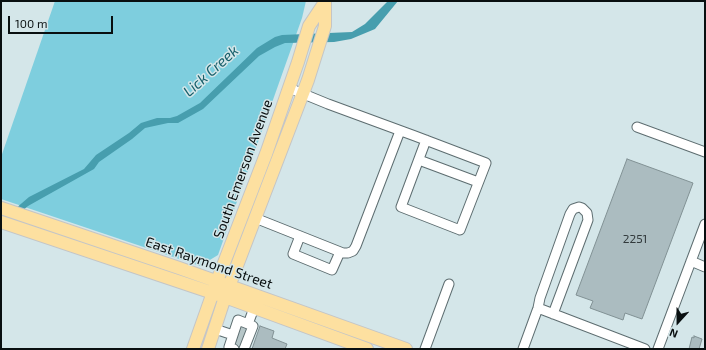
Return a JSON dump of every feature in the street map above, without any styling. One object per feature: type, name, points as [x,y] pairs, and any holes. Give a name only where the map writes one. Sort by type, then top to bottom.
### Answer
[{"type":"main road","name":"South Emerson Avenue","points":[[208,349],[227,292],[303,94],[325,26],[325,1]]},
{"type":"main road","name":"South Emerson Avenue","points":[[193,349],[217,281],[266,154],[309,26],[325,1]]},
{"type":"main road","name":"East Raymond Street","points":[[2,208],[217,281],[227,292],[254,308],[368,349]]},
{"type":"main road","name":"East Raymond Street","points":[[1,222],[213,293],[227,292],[406,349]]},
{"type":"street","points":[[288,88],[400,130],[486,163],[460,230],[401,207],[426,140]]},
{"type":"street","points":[[637,127],[705,152]]},
{"type":"street","points":[[255,218],[340,252],[348,253],[353,251],[400,130]]},
{"type":"street","points":[[419,160],[478,182]]},
{"type":"street","points":[[523,349],[570,214],[573,209],[579,207],[587,213],[588,220],[553,314]]},
{"type":"street","points":[[658,349],[705,224]]},
{"type":"street","points":[[300,236],[293,254],[332,270],[340,252]]},
{"type":"street","points":[[691,261],[705,267]]},
{"type":"street","points":[[425,349],[449,284]]},
{"type":"street","points":[[214,329],[240,338],[254,308]]},
{"type":"street","points":[[538,308],[645,349]]},
{"type":"shaded area","points":[[55,1],[306,1],[302,18],[218,255],[200,266],[1,199],[1,157]]},
{"type":"shaded area","name":"Lick Creek","points":[[388,1],[398,1],[375,29],[351,39],[334,42],[285,43],[259,56],[203,109],[178,123],[168,123],[145,128],[99,162],[94,169],[28,206],[1,229],[1,221],[29,197],[84,169],[96,155],[141,123],[157,118],[170,118],[177,116],[200,103],[257,48],[275,37],[282,35],[352,32],[365,24]]},
{"type":"building","points":[[627,159],[693,183],[642,319],[625,313],[623,320],[590,308],[593,301],[576,295]]},
{"type":"building","points":[[260,326],[274,331],[272,338],[287,344],[285,349],[252,349]]},
{"type":"building","points":[[694,336],[702,339],[699,349],[689,349],[692,337],[694,338]]},
{"type":"tunnel","points":[[240,326],[247,329]]},
{"type":"tunnel","points":[[238,332],[245,335]]},
{"type":"tunnel","points":[[235,339],[242,342]]}]
